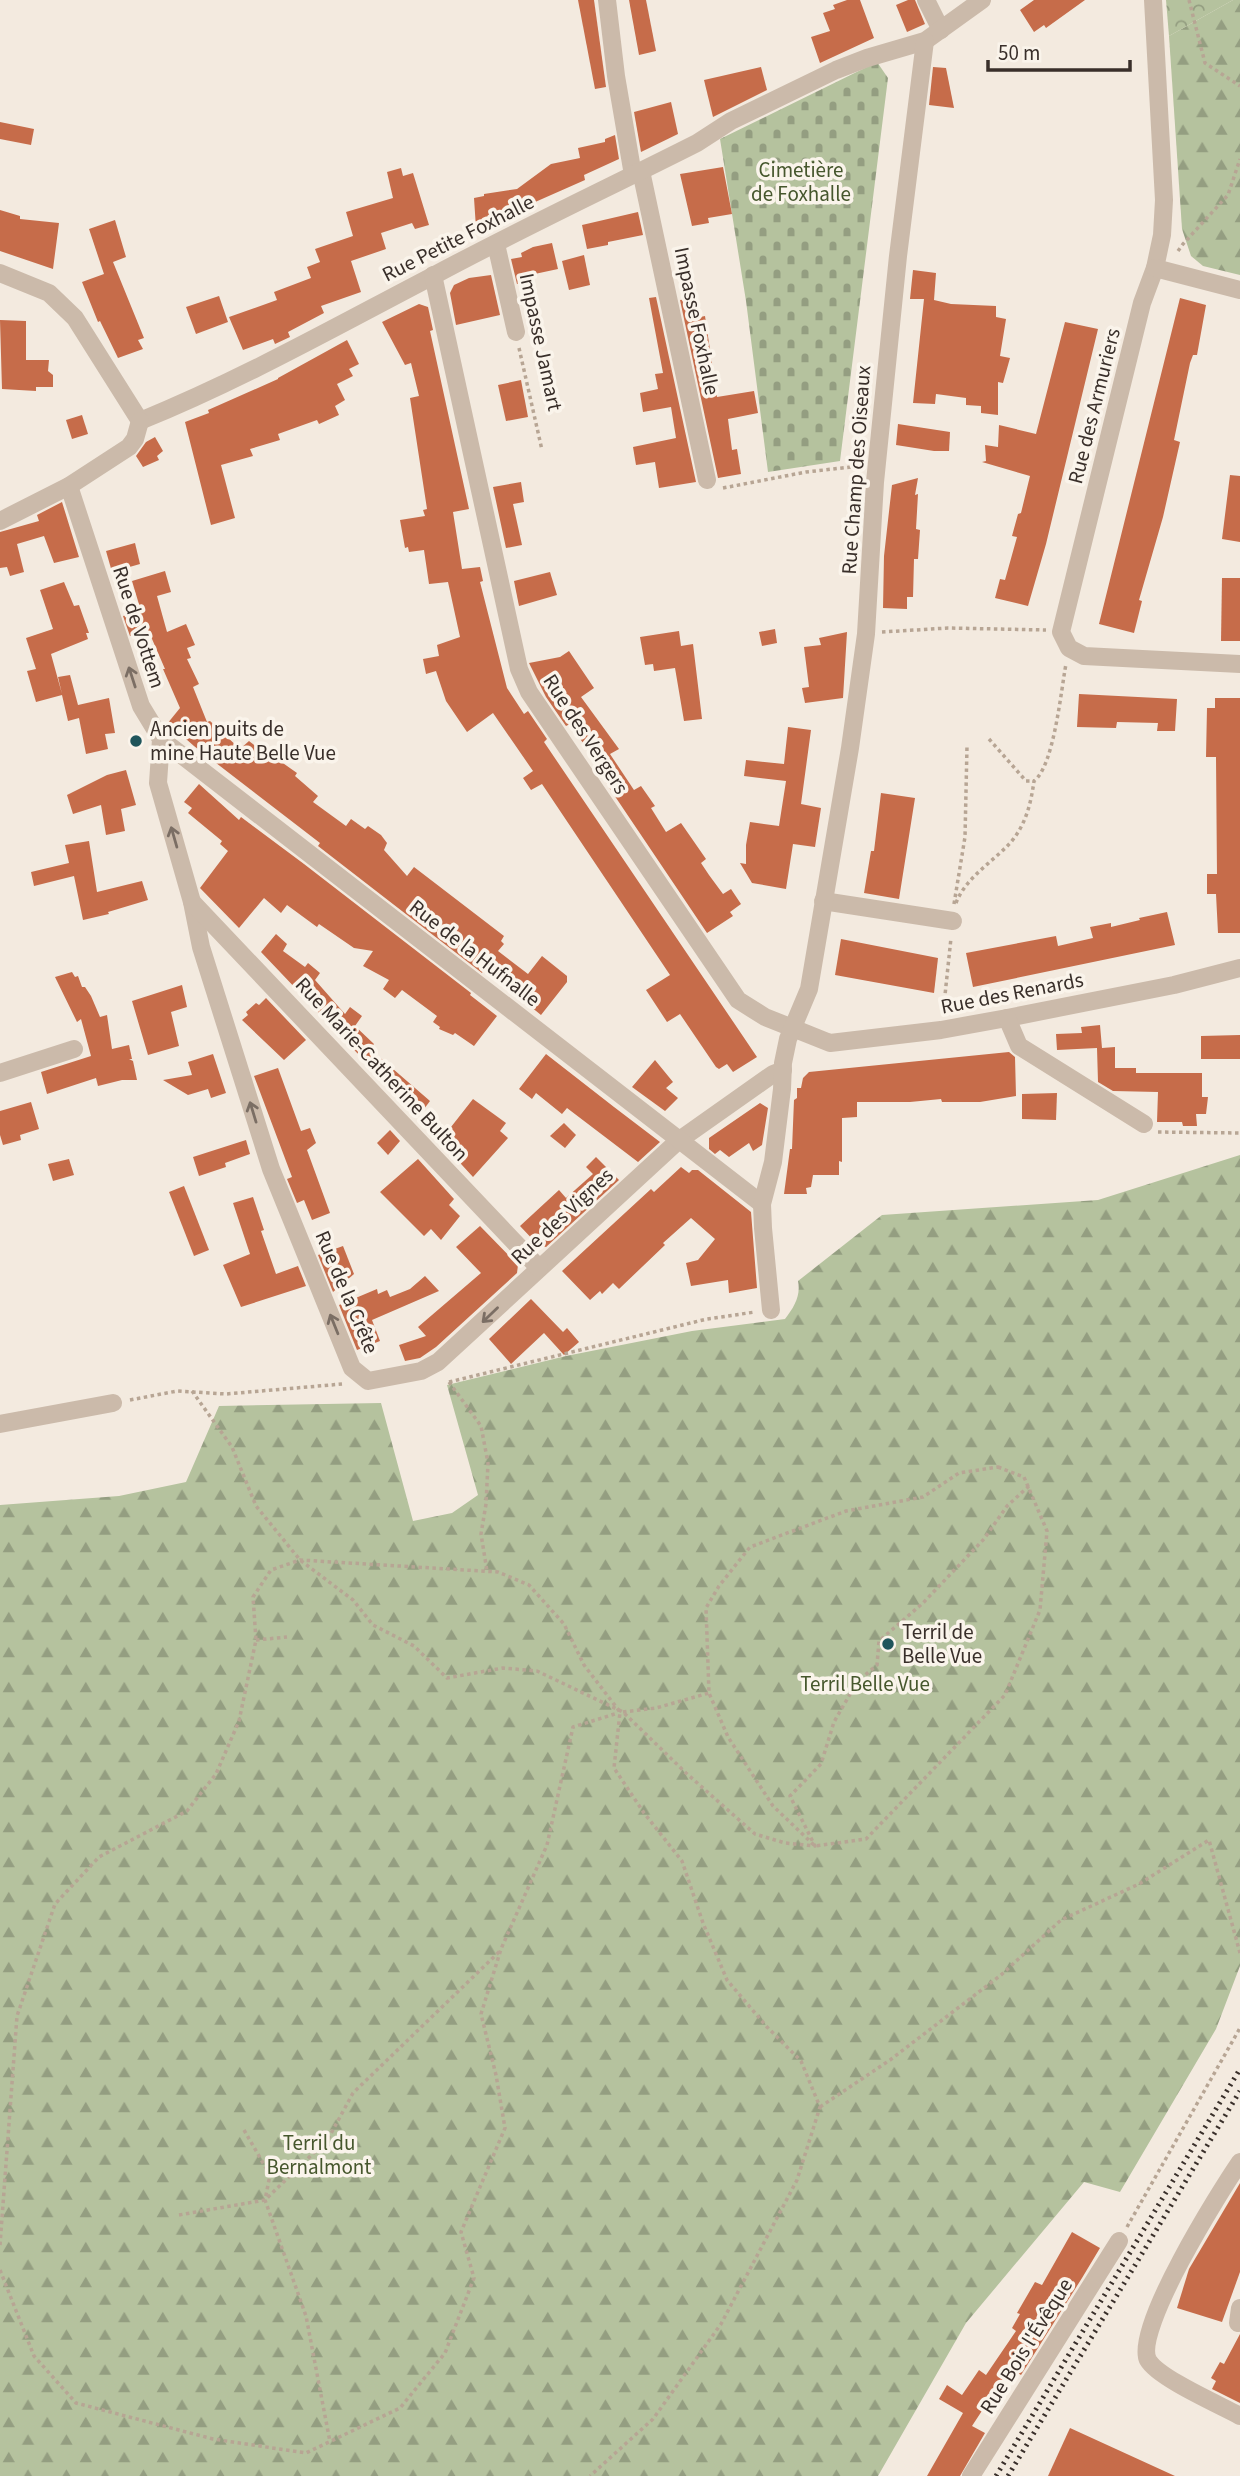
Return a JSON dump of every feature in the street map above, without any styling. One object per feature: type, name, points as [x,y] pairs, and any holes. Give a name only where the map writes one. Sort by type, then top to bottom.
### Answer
[{"type":"street","name":"Impasse Foxhalle","points":[[607,0],[615,76],[707,480]]},
{"type":"street","points":[[926,0],[941,30]]},
{"type":"street","name":"Rue Petite Foxhalle","points":[[141,421],[187,402],[295,349],[433,275],[697,143],[731,121],[836,70],[925,41],[982,0]]},
{"type":"street","name":"Rue des Armuriers","points":[[1065,640],[1142,303],[1161,270],[1164,200],[1153,0]]},
{"type":"street","name":"Rue Champ des Oiseaux","points":[[771,1310],[762,1204],[773,1163],[788,1039],[809,989],[866,634],[877,466],[904,192],[925,41]]},
{"type":"street","name":"Impasse Jamart","points":[[496,244],[516,332]]},
{"type":"street","points":[[1161,270],[1240,290]]},
{"type":"street","points":[[0,273],[49,293],[75,318],[141,421],[129,447],[69,486],[0,522]]},
{"type":"street","name":"Rue des Vergers","points":[[433,275],[519,669],[528,692],[738,1000],[765,1017],[793,1028]]},
{"type":"street","name":"Rue de Vottem","points":[[69,486],[141,706],[161,739]]},
{"type":"street","points":[[1065,640],[1084,656],[1240,664]]},
{"type":"street","points":[[161,739],[159,783],[192,902]]},
{"type":"street","name":"Rue de la Hufnalle","points":[[161,739],[762,1204]]},
{"type":"street","points":[[823,901],[953,921]]},
{"type":"street","name":"Rue Marie-Catherine Bulton","points":[[192,902],[539,1268]]},
{"type":"street","name":"Rue de la Crête","points":[[192,902],[201,947],[271,1169],[352,1368],[368,1381]]},
{"type":"street","name":"Rue des Renards","points":[[793,1028],[830,1043],[941,1030],[1174,985],[1240,968]]},
{"type":"street","points":[[1007,1018],[1019,1046],[1144,1124]]},
{"type":"street","points":[[0,1073],[74,1049]]},
{"type":"street","name":"Rue des Vignes","points":[[368,1381],[421,1371],[438,1363],[678,1141],[773,1074],[783,1070]]},
{"type":"street","points":[[0,1424],[113,1403]]},
{"type":"street","points":[[1240,2162],[1204,2218],[1162,2300],[1145,2345],[1149,2360],[1161,2374],[1240,2416]]},
{"type":"street","name":"Rue Bois l'Évêque","points":[[971,2476],[1119,2241]]},
{"type":"path","points":[[1189,0],[1205,63],[1240,86]]},
{"type":"path","points":[[1161,270],[1228,195],[1240,159]]},
{"type":"path","name":"Impasse Jamart","points":[[516,332],[542,450]]},
{"type":"path","points":[[707,480],[716,489],[806,472],[877,466]]},
{"type":"path","points":[[866,634],[948,628],[1036,628],[1065,640],[1048,757],[1041,775],[1034,781],[1026,781],[989,739]]},
{"type":"path","points":[[967,746],[965,837],[953,909],[961,891],[1012,840],[1031,807],[1034,781]]},
{"type":"path","points":[[941,1030],[953,921]]},
{"type":"path","points":[[1144,1124],[1159,1132],[1240,1133]]},
{"type":"path","points":[[449,1382],[707,1319],[771,1310]]},
{"type":"path","points":[[438,1363],[481,1426],[488,1463],[481,1534],[488,1571]]},
{"type":"path","name":"Rue de la Crête","points":[[113,1403],[177,1391],[226,1394],[368,1381]]},
{"type":"path","points":[[192,1391],[232,1447],[257,1506],[300,1560],[353,1600],[373,1625],[414,1646],[447,1678],[503,1668],[537,1671],[621,1712]]},
{"type":"path","points":[[0,2245],[17,2017],[55,1904],[99,1857],[187,1811],[216,1774],[239,1721],[256,1640],[253,1597],[271,1570],[300,1560],[498,1572],[529,1585],[564,1624],[584,1665],[621,1712],[686,1773],[755,1833],[785,1843],[815,1846],[866,1839],[1004,1695],[1040,1610],[1047,1531],[1024,1477],[998,1467],[959,1473],[923,1497],[846,1511],[750,1547],[719,1586],[706,1608],[709,1693],[728,1737],[773,1806],[815,1846]]},
{"type":"path","points":[[815,1846],[790,1796],[821,1764],[834,1722],[857,1682],[877,1665],[879,1641],[923,1603],[984,1539],[1007,1506],[1029,1486]]},
{"type":"path","points":[[256,1640],[287,1637]]},
{"type":"path","points":[[0,2270],[34,2356],[76,2403],[213,2439],[306,2454],[400,2408],[445,2353],[474,2278],[461,2232],[505,2128],[496,2075],[481,2014],[501,1950],[547,1845],[573,1727],[621,1712],[656,1708],[709,1693]]},
{"type":"path","points":[[621,1712],[614,1768],[682,1861],[703,1923],[727,1980],[767,2027],[801,2061],[820,2107]]},
{"type":"path","points":[[590,2476],[653,2419],[721,2324],[797,2180],[820,2107],[890,2060],[1001,1975],[1061,1920],[1139,1884],[1209,1840],[1240,1953]]},
{"type":"path","points":[[179,2215],[265,2200],[328,2139],[353,2093],[501,1950]]},
{"type":"path","points":[[1119,2241],[1240,2028]]},
{"type":"path","points":[[244,2130],[270,2175],[265,2200],[306,2316],[330,2442]]},
{"type":"green space","points":[[1166,0],[1233,0],[1169,36]]},
{"type":"green space","points":[[1233,0],[1240,0],[1240,275],[1203,266],[1191,256],[1182,229],[1169,36]]},
{"type":"green space","name":"Cimetière de Foxhalle","points":[[877,62],[888,78],[840,461],[768,472],[746,301],[720,139]]},
{"type":"green space","points":[[1240,1155],[1240,1966],[1216,2029],[1120,2192],[1084,2182],[966,2323],[878,2476],[0,2476],[0,1505],[119,1496],[186,1482],[219,1406],[381,1403],[413,1521],[452,1513],[478,1495],[447,1385],[566,1356],[692,1331],[785,1319],[796,1301],[798,1281],[882,1215],[1098,1200]]},
{"type":"building","points":[[578,0],[594,0],[606,87],[595,89]]},
{"type":"building","points":[[629,0],[646,0],[656,51],[639,55]]},
{"type":"building","points":[[847,0],[860,0],[874,38],[820,63],[811,37],[830,31],[823,13],[835,9],[833,5]]},
{"type":"building","points":[[915,0],[925,24],[907,32],[896,5]]},
{"type":"building","points":[[1034,0],[1085,0],[1046,28],[1044,25],[1034,32],[1020,10]]},
{"type":"building","points":[[761,67],[767,90],[713,117],[704,80]]},
{"type":"building","points":[[933,67],[946,68],[954,108],[929,105]]},
{"type":"building","points":[[671,102],[678,134],[641,152],[634,112]]},
{"type":"building","points":[[0,122],[34,129],[31,145],[0,139]]},
{"type":"building","points":[[615,135],[619,159],[584,175],[585,180],[476,228],[474,198],[517,189],[551,164],[580,158],[578,148],[605,142],[605,139]]},
{"type":"building","points":[[723,167],[732,214],[708,218],[709,223],[692,226],[680,174]]},
{"type":"building","points":[[401,168],[403,176],[413,173],[429,225],[415,229],[412,223],[381,233],[386,249],[351,261],[361,292],[321,306],[324,313],[288,332],[290,337],[275,344],[273,339],[243,350],[229,317],[277,300],[274,292],[311,278],[307,267],[320,262],[315,249],[353,236],[346,212],[393,198],[387,172]]},
{"type":"building","points":[[0,210],[20,216],[20,219],[59,223],[53,269],[0,251]]},
{"type":"building","points":[[638,212],[643,235],[587,249],[582,225]]},
{"type":"building","points":[[115,220],[126,257],[113,262],[144,338],[138,340],[143,349],[118,358],[100,321],[98,322],[82,282],[104,274],[89,229]]},
{"type":"building","points":[[552,243],[558,269],[530,275],[531,281],[517,284],[511,259],[522,257],[521,253],[533,247]]},
{"type":"building","points":[[584,255],[590,285],[569,290],[562,261]]},
{"type":"building","points":[[913,270],[936,273],[934,300],[951,304],[996,306],[996,317],[1006,319],[1000,356],[1010,358],[1003,383],[998,382],[998,415],[981,413],[981,406],[966,405],[966,398],[936,394],[935,404],[913,403],[924,299],[910,299]]},
{"type":"building","points":[[491,275],[500,315],[456,325],[450,293],[454,285],[469,278]]},
{"type":"building","points":[[219,296],[228,322],[196,334],[186,307]]},
{"type":"building","points":[[656,297],[696,482],[659,488],[655,462],[636,465],[633,447],[676,438],[671,407],[643,412],[640,393],[658,389],[655,374],[663,373],[649,298]]},
{"type":"building","points":[[1180,298],[1206,305],[1197,355],[1193,355],[1190,363],[1174,440],[1180,442],[1163,517],[1139,600],[1142,601],[1134,633],[1099,624]]},
{"type":"building","points":[[688,299],[691,319],[705,316],[717,397],[754,391],[758,413],[728,419],[732,450],[737,449],[741,474],[718,478],[680,300]]},
{"type":"building","points":[[419,304],[428,307],[433,330],[430,331],[469,509],[453,512],[462,569],[480,567],[483,581],[480,582],[507,688],[524,714],[528,711],[547,739],[544,742],[757,1057],[733,1072],[727,1064],[719,1069],[716,1067],[680,1014],[667,1022],[646,990],[670,975],[542,784],[531,790],[523,778],[533,771],[493,713],[467,732],[446,701],[436,671],[426,674],[423,659],[439,656],[437,645],[460,637],[448,582],[429,584],[424,550],[409,552],[408,547],[405,548],[400,520],[425,516],[423,510],[427,509],[410,398],[419,396],[411,363],[405,365],[382,322]]},
{"type":"building","points":[[0,320],[26,321],[26,360],[49,360],[48,371],[53,375],[53,387],[36,387],[36,391],[2,389]]},
{"type":"building","points":[[1065,322],[1098,329],[1046,544],[1028,606],[995,598],[1000,579],[1005,580],[1017,537],[1012,536],[1030,476],[982,462],[986,461],[985,445],[998,447],[999,425],[1036,434]]},
{"type":"building","points":[[347,340],[359,364],[349,369],[353,376],[337,384],[345,400],[335,406],[339,415],[319,424],[317,420],[278,434],[280,440],[250,449],[253,456],[221,465],[235,518],[211,525],[185,422],[278,379]]},
{"type":"building","points":[[521,380],[528,417],[506,421],[498,385]]},
{"type":"building","points":[[82,415],[88,434],[72,439],[66,420]]},
{"type":"building","points":[[898,424],[950,432],[949,451],[896,445]]},
{"type":"building","points":[[155,437],[163,451],[157,456],[159,460],[143,467],[136,456],[146,442]]},
{"type":"building","points":[[1230,475],[1240,476],[1240,542],[1222,539]]},
{"type":"building","points":[[918,478],[915,495],[918,494],[916,529],[920,530],[918,559],[914,559],[913,597],[907,597],[907,609],[883,608],[884,556],[892,485]]},
{"type":"building","points":[[521,482],[524,502],[513,504],[522,545],[506,548],[493,487]]},
{"type":"building","points":[[62,502],[79,557],[54,563],[44,536],[17,544],[24,572],[10,576],[7,567],[0,568],[0,532],[39,521],[37,515]]},
{"type":"building","points":[[135,543],[140,564],[112,572],[106,551]]},
{"type":"building","points":[[165,571],[171,592],[157,596],[167,632],[186,624],[195,645],[187,648],[191,658],[187,659],[199,684],[193,687],[207,722],[210,721],[240,749],[249,741],[297,773],[295,776],[318,796],[313,802],[346,826],[351,819],[365,829],[368,826],[381,835],[387,843],[384,850],[407,876],[414,867],[504,936],[501,941],[504,944],[498,951],[528,974],[542,956],[567,976],[567,982],[541,1015],[484,969],[482,973],[318,846],[320,843],[194,746],[184,733],[180,734],[167,724],[180,708],[165,669],[149,632],[130,636],[123,616],[141,611],[132,581]]},
{"type":"building","points":[[550,572],[557,595],[519,606],[514,581]]},
{"type":"building","points":[[1222,578],[1240,578],[1240,641],[1221,641]]},
{"type":"building","points":[[64,582],[74,606],[79,605],[89,633],[86,633],[88,639],[51,654],[62,694],[58,677],[70,675],[78,705],[109,698],[115,733],[105,734],[108,749],[86,754],[79,718],[68,721],[62,695],[36,702],[27,671],[36,669],[26,638],[53,629],[40,590]]},
{"type":"building","points":[[775,629],[777,643],[762,646],[759,632]]},
{"type":"building","points":[[679,631],[681,646],[693,644],[702,719],[684,721],[675,668],[654,671],[653,664],[645,665],[640,637]]},
{"type":"building","points":[[847,632],[843,698],[805,703],[802,688],[809,687],[804,647],[821,645],[819,638]]},
{"type":"building","points":[[569,651],[594,688],[581,697],[619,749],[610,754],[634,790],[641,786],[655,806],[651,808],[666,832],[681,823],[706,859],[701,863],[723,894],[731,889],[741,904],[730,912],[733,916],[707,933],[604,780],[607,778],[570,724],[566,726],[546,697],[529,663],[560,657]]},
{"type":"building","points":[[1079,694],[1177,699],[1175,731],[1157,731],[1158,723],[1117,722],[1116,728],[1077,727]]},
{"type":"building","points":[[1215,698],[1240,698],[1240,933],[1218,933],[1216,894],[1207,894],[1207,874],[1217,874],[1216,757],[1206,757],[1207,708],[1215,708]]},
{"type":"building","points":[[788,727],[811,730],[801,804],[821,808],[815,847],[793,844],[786,889],[752,883],[740,863],[746,864],[750,822],[779,826],[786,781],[744,776],[746,760],[784,764]]},
{"type":"building","points":[[126,770],[136,805],[121,809],[125,831],[106,835],[101,805],[73,814],[67,795],[107,775]]},
{"type":"building","points":[[199,784],[239,820],[241,817],[304,864],[497,1016],[474,1046],[455,1033],[453,1035],[439,1029],[433,1022],[437,1016],[402,990],[395,998],[383,989],[389,980],[363,966],[373,951],[354,948],[319,924],[317,927],[287,905],[281,913],[264,898],[239,928],[200,888],[228,851],[220,844],[222,841],[188,813],[192,808],[184,802]]},
{"type":"building","points":[[881,793],[915,798],[899,899],[864,893],[871,851],[874,851]]},
{"type":"building","points":[[89,841],[97,892],[142,881],[148,900],[83,920],[74,876],[34,886],[31,872],[69,863],[65,845]]},
{"type":"building","points":[[1167,912],[1175,945],[973,987],[966,953],[1056,936],[1058,946],[1093,938],[1090,927],[1111,923],[1111,927]]},
{"type":"building","points":[[276,934],[287,944],[283,951],[305,967],[308,963],[320,973],[315,980],[345,1014],[350,1007],[362,1016],[355,1026],[374,1044],[370,1049],[430,1101],[418,1117],[261,952]]},
{"type":"building","points":[[841,939],[938,958],[934,993],[835,975]]},
{"type":"building","points":[[72,972],[75,977],[78,976],[82,987],[85,987],[91,996],[100,1017],[107,1015],[112,1049],[129,1045],[132,1059],[129,1059],[133,1061],[137,1080],[122,1080],[98,1086],[96,1078],[47,1094],[41,1072],[91,1056],[81,1019],[77,1022],[55,977]]},
{"type":"building","points":[[182,985],[187,1007],[171,1012],[179,1046],[148,1055],[132,1001]]},
{"type":"building","points":[[266,998],[306,1040],[284,1060],[242,1020],[248,1015],[246,1012]]},
{"type":"building","points":[[1100,1025],[1102,1048],[1115,1047],[1115,1068],[1136,1068],[1136,1073],[1202,1073],[1202,1097],[1208,1097],[1206,1114],[1196,1114],[1197,1126],[1183,1126],[1182,1122],[1157,1122],[1158,1092],[1113,1091],[1098,1082],[1097,1048],[1057,1050],[1056,1034],[1082,1033],[1081,1027]]},
{"type":"building","points":[[1240,1035],[1240,1059],[1201,1059],[1201,1036]]},
{"type":"building","points":[[1009,1052],[1015,1057],[1016,1096],[980,1102],[942,1102],[941,1099],[857,1102],[857,1117],[842,1118],[842,1162],[839,1161],[839,1175],[813,1175],[811,1187],[806,1188],[807,1194],[784,1194],[792,1149],[794,1100],[797,1098],[797,1088],[801,1088],[803,1078],[809,1072]]},
{"type":"building","points":[[213,1054],[226,1093],[211,1098],[208,1089],[188,1095],[163,1080],[192,1075],[188,1062]]},
{"type":"building","points":[[546,1054],[660,1142],[638,1162],[567,1108],[562,1114],[536,1093],[532,1099],[519,1089]]},
{"type":"building","points":[[655,1060],[673,1082],[666,1088],[678,1098],[665,1111],[632,1087]]},
{"type":"building","points":[[278,1068],[301,1131],[310,1128],[316,1143],[307,1150],[330,1213],[312,1220],[304,1200],[297,1203],[287,1179],[292,1177],[254,1076]]},
{"type":"building","points":[[1057,1093],[1056,1120],[1022,1119],[1022,1094]]},
{"type":"building","points":[[473,1099],[506,1123],[500,1131],[508,1138],[473,1177],[440,1141]]},
{"type":"building","points":[[31,1102],[39,1129],[20,1135],[21,1140],[3,1145],[0,1135],[0,1111]]},
{"type":"building","points":[[760,1103],[768,1108],[762,1145],[753,1151],[749,1143],[729,1157],[720,1150],[715,1154],[709,1149],[709,1138]]},
{"type":"building","points":[[564,1123],[576,1135],[565,1148],[550,1136]]},
{"type":"building","points":[[390,1130],[400,1141],[388,1155],[377,1143]]},
{"type":"building","points":[[246,1140],[250,1154],[225,1163],[226,1167],[199,1176],[193,1157]]},
{"type":"building","points":[[596,1157],[619,1180],[546,1247],[538,1245],[520,1226],[559,1190],[566,1198],[593,1174],[586,1167]]},
{"type":"building","points":[[69,1159],[74,1175],[53,1181],[48,1164]]},
{"type":"building","points":[[418,1159],[454,1199],[449,1205],[460,1216],[441,1240],[431,1229],[424,1236],[380,1192]]},
{"type":"building","points":[[681,1167],[689,1173],[698,1170],[751,1212],[757,1288],[729,1293],[728,1280],[691,1286],[686,1263],[698,1260],[715,1239],[691,1218],[619,1289],[613,1283],[602,1294],[600,1291],[590,1300],[562,1271],[651,1189],[654,1192]]},
{"type":"building","points":[[184,1186],[209,1250],[194,1256],[169,1192]]},
{"type":"building","points":[[253,1197],[276,1274],[298,1266],[306,1286],[241,1307],[223,1265],[250,1254],[233,1203]]},
{"type":"building","points":[[480,1226],[518,1265],[517,1273],[436,1347],[420,1358],[405,1361],[399,1345],[426,1336],[418,1327],[481,1273],[456,1247]]},
{"type":"building","points":[[343,1246],[354,1274],[333,1292],[318,1255]]},
{"type":"building","points":[[425,1276],[439,1291],[372,1320],[380,1341],[357,1350],[339,1305],[377,1289],[378,1294],[387,1290],[390,1297],[410,1289]]},
{"type":"building","points":[[531,1299],[563,1332],[567,1328],[579,1342],[564,1355],[544,1333],[511,1364],[489,1339]]},
{"type":"building","points":[[1240,2183],[1240,2272],[1222,2322],[1177,2308],[1189,2269]]},
{"type":"building","points":[[1072,2232],[1100,2248],[1021,2375],[1010,2368],[972,2426],[985,2433],[960,2476],[927,2476],[963,2413],[939,2399],[947,2385],[962,2395],[979,2370],[986,2375],[1016,2331],[1012,2328],[1020,2314],[1017,2313],[1035,2282],[1042,2285]]},
{"type":"building","points":[[1240,2334],[1240,2403],[1212,2389],[1216,2381],[1211,2378],[1220,2362],[1224,2364]]},
{"type":"building","points":[[1070,2428],[1175,2476],[1048,2476]]},
{"type":"railway","points":[[996,2476],[1240,2069]]},
{"type":"railway","points":[[1008,2476],[1240,2091]]},
{"type":"place","name":"Ancien puits de mine Haute Belle Vue","points":[[136,741]]},
{"type":"place","name":"Terril de Belle Vue","points":[[888,1644]]},
{"type":"park label","name":"Terril Belle Vue","points":[[865,1684]]},
{"type":"park label","name":"Terril du Bernalmont","points":[[319,2155]]}]
